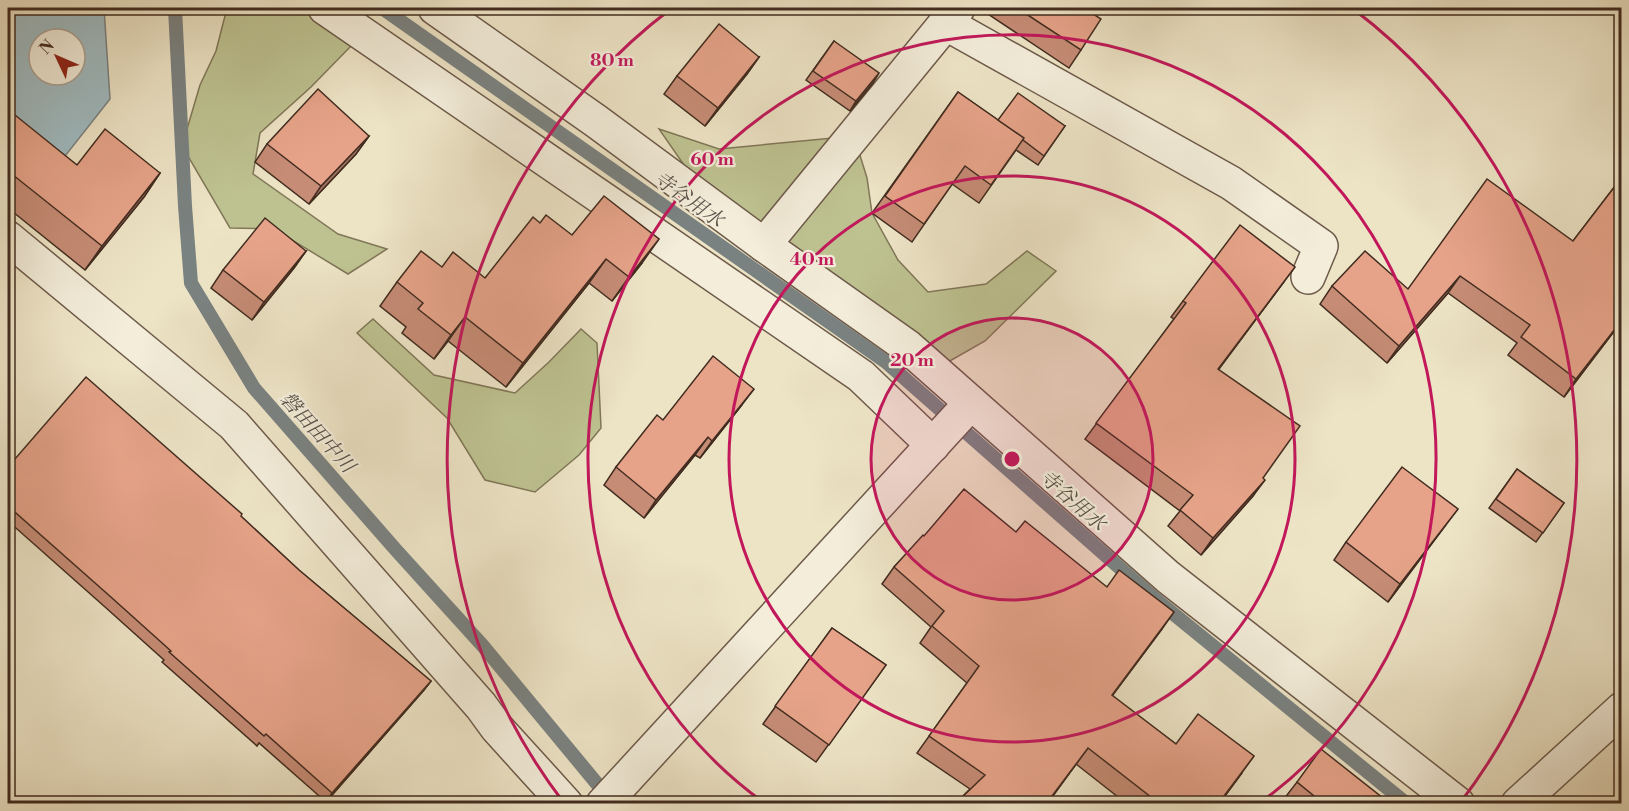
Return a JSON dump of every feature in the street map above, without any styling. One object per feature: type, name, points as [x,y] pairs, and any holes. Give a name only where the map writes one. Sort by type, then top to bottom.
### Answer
[{"type":"street","points":[[326,8],[861,376],[933,446]]},
{"type":"street","points":[[435,8],[606,128],[764,245],[908,347],[1168,578],[1458,804]]},
{"type":"street","points":[[764,245],[951,15],[1221,177],[1321,246],[1308,277]]},
{"type":"street","points":[[8,238],[234,425],[482,706],[496,728],[566,804]]},
{"type":"street","points":[[612,794],[971,403]]},
{"type":"street","points":[[1518,804],[1622,709]]},
{"type":"green space","points":[[227,8],[324,8],[352,45],[311,87],[260,133],[253,174],[338,234],[387,249],[348,274],[274,229],[230,228],[182,146],[200,85],[216,51]]},
{"type":"green space","points":[[659,129],[719,149],[854,136],[867,178],[872,213],[898,260],[928,292],[986,284],[1027,251],[1056,271],[985,341],[934,370],[686,168]]},
{"type":"green space","points":[[373,319],[434,375],[515,393],[581,329],[597,343],[601,428],[579,455],[535,492],[485,480],[447,418],[357,333]]},
{"type":"water","points":[[8,8],[104,8],[110,99],[58,165],[8,124]]},
{"type":"building","points":[[1017,8],[1084,8],[1101,19],[1081,50]]},
{"type":"building","points":[[719,24],[759,57],[718,108],[677,76]]},
{"type":"building","points":[[834,41],[879,73],[856,101],[813,71]]},
{"type":"building","points":[[318,89],[369,136],[321,186],[267,144]]},
{"type":"building","points":[[958,92],[1024,138],[991,185],[965,166],[924,224],[885,196]]},
{"type":"building","points":[[1018,93],[1065,126],[1044,156],[1023,140],[1024,138],[998,120]]},
{"type":"building","points":[[10,111],[77,165],[105,129],[160,173],[102,246],[8,171],[8,114]]},
{"type":"building","points":[[1622,177],[1622,291],[1619,294],[1622,295],[1622,320],[1576,379],[1521,337],[1530,325],[1460,276],[1399,346],[1332,286],[1365,251],[1408,289],[1487,179],[1573,241]]},
{"type":"building","points":[[604,196],[659,239],[629,277],[606,259],[523,363],[465,317],[451,335],[418,309],[423,303],[397,282],[421,251],[442,267],[453,252],[485,278],[533,217],[540,223],[546,215],[572,235]]},
{"type":"building","points":[[265,218],[306,251],[264,302],[223,270]]},
{"type":"building","points":[[1240,225],[1295,267],[1218,369],[1300,426],[1263,478],[1265,480],[1213,538],[1180,510],[1193,495],[1096,423],[1186,303],[1183,301]]},
{"type":"building","points":[[713,356],[754,389],[712,441],[708,437],[656,500],[616,467],[657,415],[663,420]]},
{"type":"building","points":[[86,377],[242,514],[241,516],[299,570],[431,681],[332,793],[169,652],[171,651],[8,506],[8,467]]},
{"type":"building","points":[[1402,467],[1458,509],[1400,584],[1346,542]]},
{"type":"building","points":[[1517,469],[1564,503],[1543,533],[1496,499]]},
{"type":"building","points":[[964,489],[1016,532],[1025,521],[1107,587],[1119,570],[1174,612],[1112,695],[1176,744],[1198,714],[1254,756],[1218,804],[1160,804],[1088,748],[1046,804],[955,804],[985,775],[929,736],[979,666],[932,626],[944,611],[894,567]]},
{"type":"building","points":[[832,628],[886,665],[829,745],[775,706]]},
{"type":"building","points":[[1321,749],[1388,802],[1387,804],[1324,804],[1297,782]]},
{"type":"waterway","name":"磐田田中川","points":[[175,8],[191,283],[254,388],[483,646],[608,797]]},
{"type":"waterway","name":"寺谷用水","points":[[382,8],[886,362],[1154,598],[1407,804]]}]
